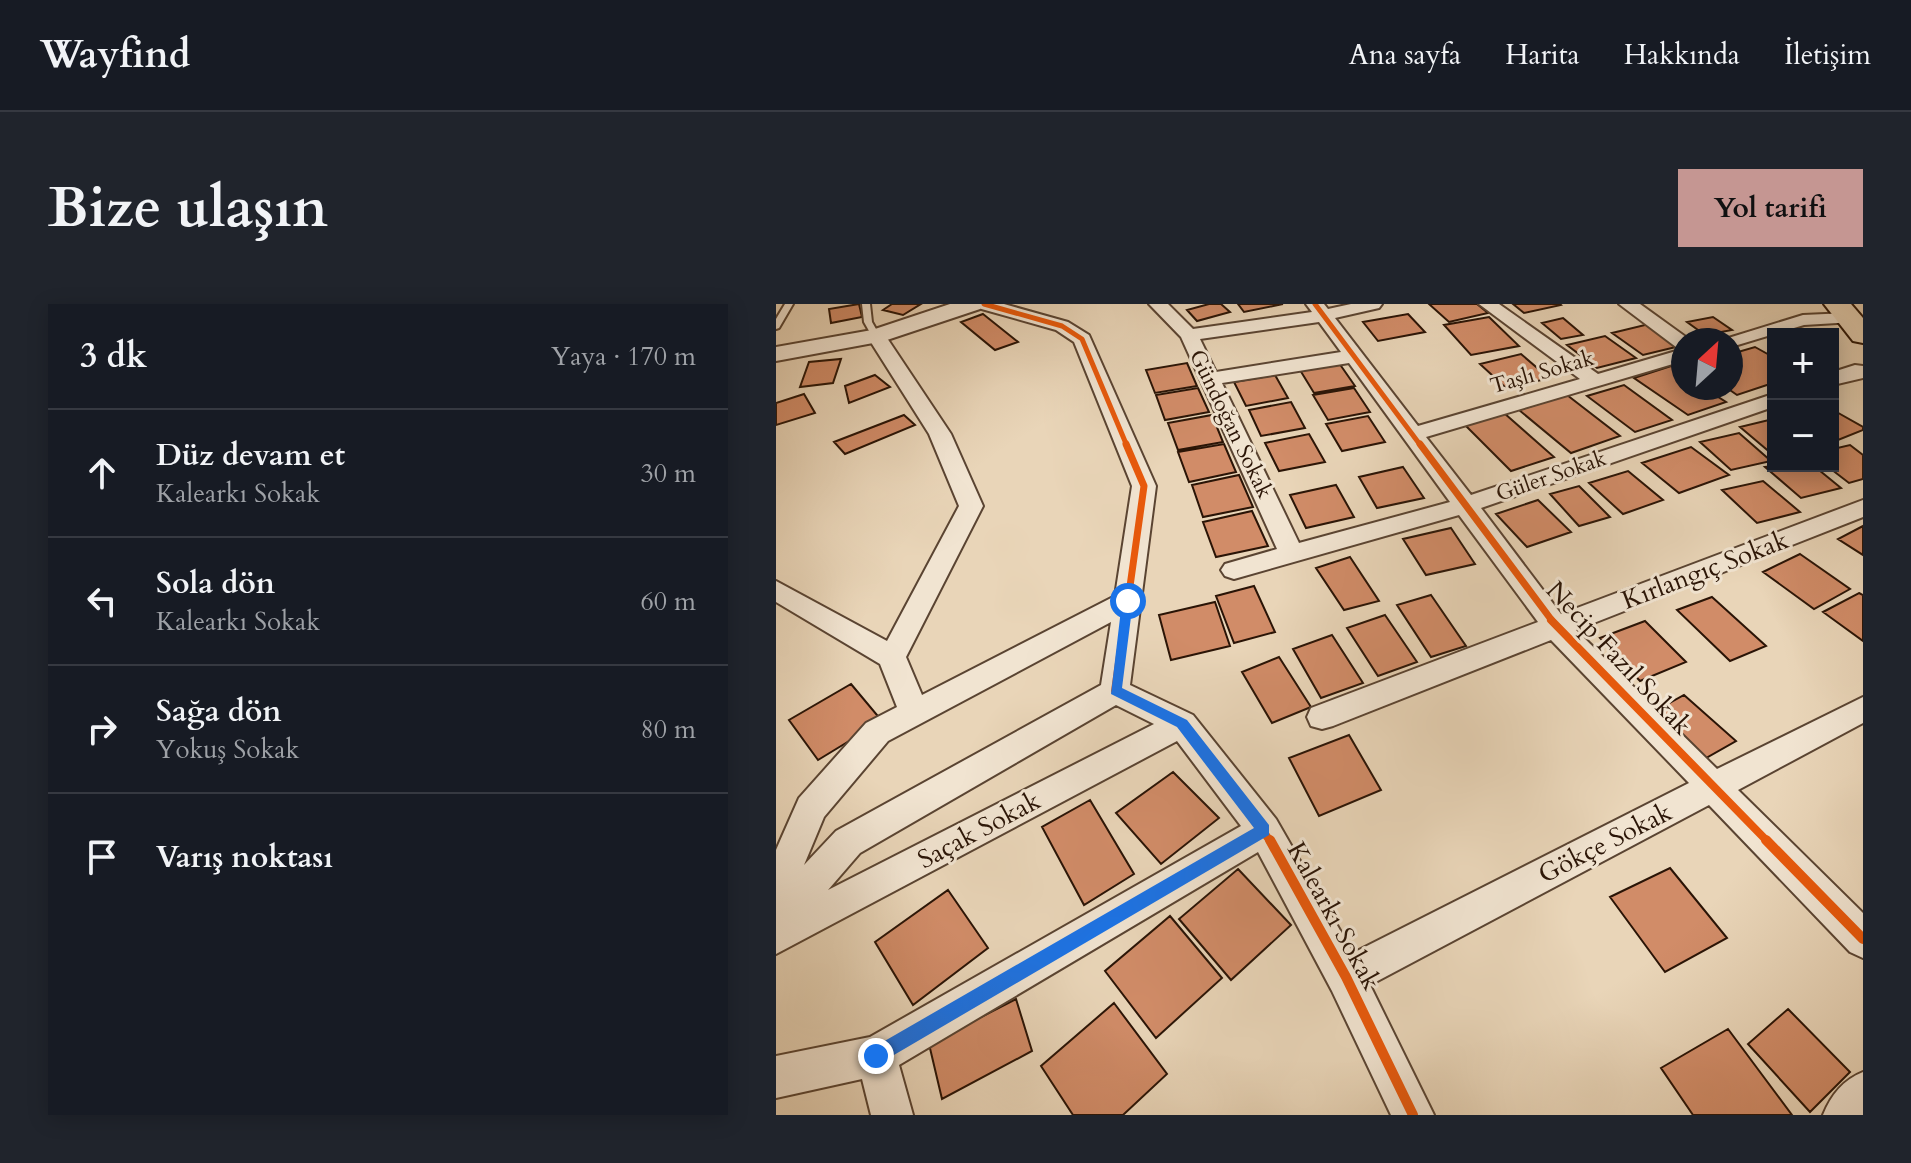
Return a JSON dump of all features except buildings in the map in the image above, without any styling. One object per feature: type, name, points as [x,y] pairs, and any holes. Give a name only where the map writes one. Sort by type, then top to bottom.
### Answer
[{"type":"street","points":[[776,354],[876,336],[945,309],[972,304]]},
{"type":"street","points":[[776,922],[848,842],[1115,691],[1144,486],[1082,339],[1062,326],[984,304]]},
{"type":"street","name":"Gündoğan Sokak","points":[[1158,304],[1189,335],[1292,554]]},
{"type":"street","points":[[1189,335],[1319,310],[1373,304]]},
{"type":"street","points":[[1488,304],[1595,381]]},
{"type":"street","points":[[1628,304],[1671,334]]},
{"type":"street","name":"Necip Fazıl Sokak","points":[[1319,310],[1557,628],[1863,939]]},
{"type":"street","points":[[1743,338],[1803,320],[1850,319]]},
{"type":"street","points":[[876,336],[940,434],[971,506],[892,657]]},
{"type":"street","points":[[1211,379],[1354,356]]},
{"type":"street","name":"Taşlı Sokak","points":[[1414,434],[1671,359]]},
{"type":"street","points":[[1839,377],[1855,371],[1863,372]]},
{"type":"street","name":"Güler Sokak","points":[[1234,570],[1466,505],[1767,402]]},
{"type":"street","name":"Kırlangıç Sokak","points":[[1322,717],[1863,508]]},
{"type":"street","points":[[776,590],[892,657],[914,713]]},
{"type":"street","points":[[776,891],[811,808],[877,732],[1128,601]]},
{"type":"street","name":"Kalearkı Sokak","points":[[1115,691],[1182,724],[1264,830],[1346,977],[1413,1115]]},
{"type":"street","name":"Gökçe Sokak","points":[[1346,977],[1863,709]]},
{"type":"street","name":"Saçak Sokak","points":[[776,936],[1182,724]]},
{"type":"street","points":[[776,1077],[876,1056],[1264,830]]},
{"type":"street","points":[[876,1056],[892,1115]]},
{"type":"street","points":[[1844,1115],[1863,1093]]},
{"type":"lane","points":[[776,326],[789,304]]},
{"type":"lane","points":[[866,304],[868,322],[876,336]]},
{"type":"cycle path","points":[[984,304],[1062,326],[1082,339],[1144,486],[1115,691],[1182,724],[1264,830],[1346,977],[1413,1115]]},
{"type":"cycle path","points":[[1315,304],[1557,628],[1863,939]]},
{"type":"route","points":[[876,1056],[1264,830],[1182,724],[1115,691],[1128,601]]}]
